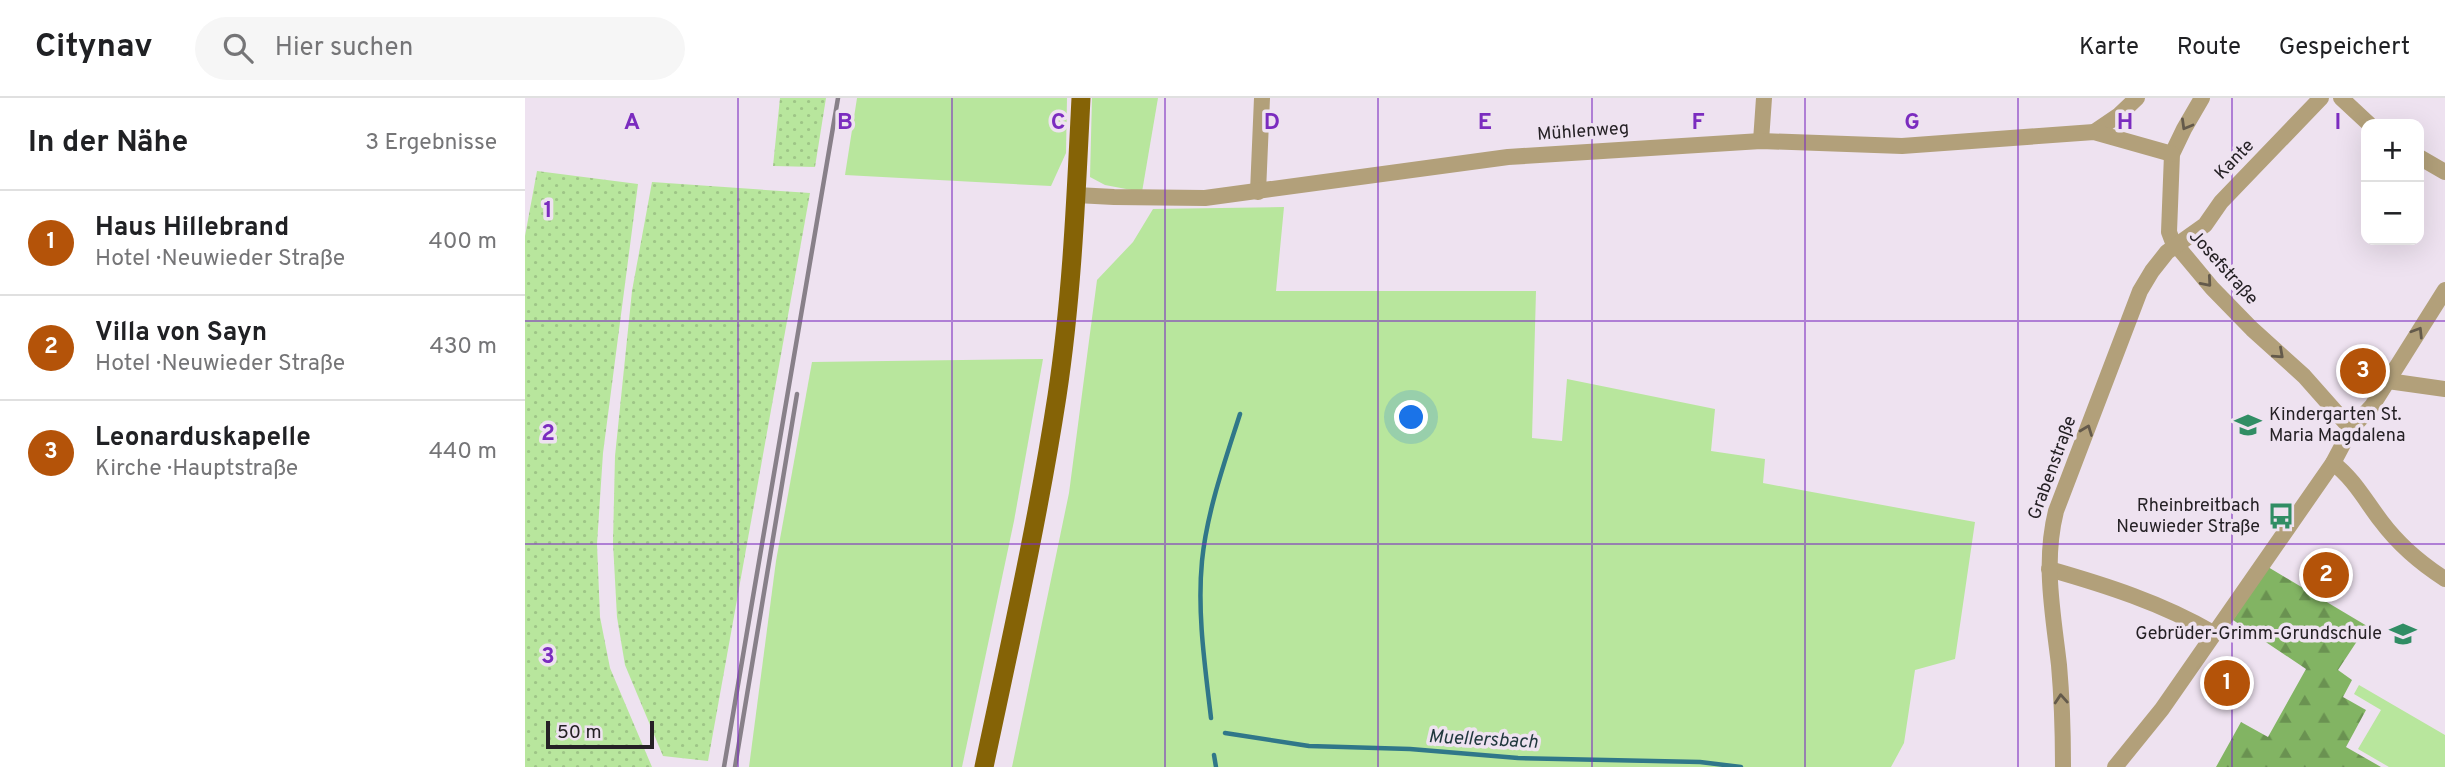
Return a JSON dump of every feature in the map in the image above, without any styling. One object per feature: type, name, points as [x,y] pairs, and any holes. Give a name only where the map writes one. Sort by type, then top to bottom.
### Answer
[{"type":"main road","points":[[984,767],[1040,495],[1057,394],[1076,195],[1081,98]]},
{"type":"street","points":[[1258,192],[1262,98]]},
{"type":"street","points":[[1761,142],[1764,98]]},
{"type":"street","points":[[2094,132],[2119,115],[2137,98]]},
{"type":"street","name":"Josefstraße","points":[[2202,98],[2172,154],[2169,232],[2176,245],[2212,288],[2304,376],[2351,429]]},
{"type":"street","name":"Kante","points":[[2176,245],[2205,225],[2221,202],[2321,98]]},
{"type":"street","points":[[2341,98],[2364,119]]},
{"type":"street","name":"Mühlenweg","points":[[1076,195],[1205,198],[1508,157],[1761,142],[1902,146],[2094,132],[2172,154]]},
{"type":"street","points":[[2424,160],[2445,172]]},
{"type":"street","name":"Grabenstraße","points":[[2063,767],[2062,702],[2050,606],[2050,537],[2056,511],[2136,302],[2152,271],[2176,245]]},
{"type":"street","points":[[2115,767],[2162,709],[2333,463],[2351,429],[2372,406],[2445,290]]},
{"type":"street","points":[[2390,377],[2445,389]]},
{"type":"street","points":[[2333,463],[2352,479],[2381,522],[2408,552],[2445,579]]},
{"type":"street","points":[[2049,569],[2114,587],[2195,622],[2213,633]]},
{"type":"green space","points":[[780,98],[826,98],[815,167],[773,166]]},
{"type":"green space","points":[[857,98],[1067,98],[1066,153],[1051,186],[845,175]]},
{"type":"green space","points":[[1092,98],[1158,98],[1142,192],[1105,185],[1090,177]]},
{"type":"green space","points":[[537,171],[638,184],[603,453],[597,544],[600,617],[610,668],[652,767],[525,767],[525,236]]},
{"type":"green space","points":[[652,182],[810,193],[708,761],[663,756],[625,665],[617,617],[613,543],[615,456],[632,291]]},
{"type":"green space","points":[[1284,207],[1276,291],[1536,291],[1532,438],[1562,441],[1567,379],[1715,409],[1711,451],[1765,459],[1763,483],[1975,522],[1955,659],[1915,670],[1904,743],[1891,767],[1012,767],[1069,493],[1097,280],[1133,242],[1153,209]]},
{"type":"green space","points":[[1043,359],[1014,521],[962,767],[749,767],[776,561],[812,362]]},
{"type":"green space","points":[[2268,567],[2367,626],[2338,670],[2352,680],[2343,697],[2366,710],[2346,747],[2381,767],[2216,767],[2241,722],[2268,737],[2306,669],[2233,620]]},
{"type":"green space","points":[[2359,685],[2445,735],[2445,767],[2389,767],[2358,749],[2381,710],[2354,694]]},
{"type":"waterway","name":"Muellersbach","points":[[1211,718],[1201,620],[1202,561],[1212,505],[1240,414]]},
{"type":"waterway","name":"Muellersbach","points":[[1225,733],[1309,746],[1410,749],[1518,758],[1700,762],[1741,767]]},
{"type":"waterway","points":[[1214,755],[1216,767]]},
{"type":"railway","points":[[724,767],[838,98]]},
{"type":"railway","points":[[735,767],[797,394]]},
{"type":"place","name":"Leonarduskapelle","points":[[2363,371]]},
{"type":"place","name":"Kindergarten St. Maria Magdalena","points":[[2248,425]]},
{"type":"place","name":"Rheinbreitbach Neuwieder Straße","points":[[2281,516]]},
{"type":"place","name":"Villa von Sayn","points":[[2326,575]]},
{"type":"place","name":"Gebrüder-Grimm-Grundschule","points":[[2403,634]]},
{"type":"place","name":"Haus Hillebrand","points":[[2227,683]]}]
